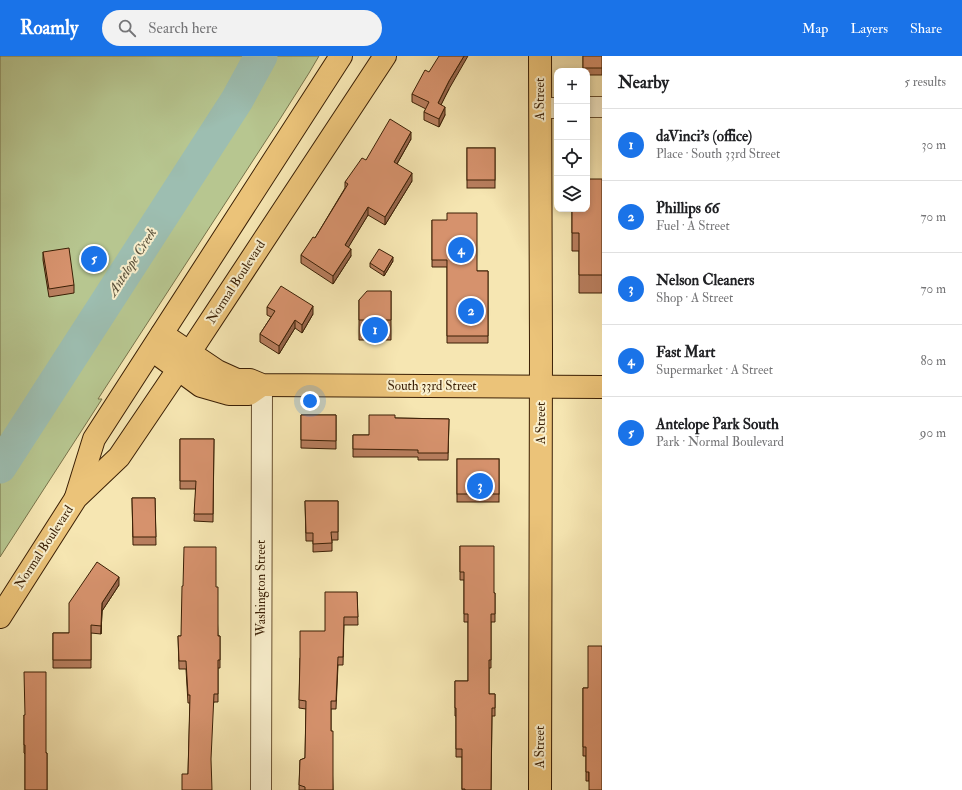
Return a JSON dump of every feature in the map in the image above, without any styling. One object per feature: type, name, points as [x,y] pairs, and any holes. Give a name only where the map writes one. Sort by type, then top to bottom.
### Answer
[{"type":"main road","points":[[324,82],[337,56]]},
{"type":"main road","name":"Normal Boulevard","points":[[76,498],[94,439],[341,56]]},
{"type":"main road","name":"Normal Boulevard","points":[[0,617],[76,498],[119,457],[385,56]]},
{"type":"main road","name":"A Street","points":[[540,56],[549,108],[541,387],[540,790]]},
{"type":"main road","name":"South 33rd Street","points":[[157,342],[184,361],[201,386],[230,394],[249,394],[262,385],[602,388]]},
{"type":"street","points":[[590,108],[602,107]]},
{"type":"street","name":"Washington Street","points":[[260,790],[262,385]]},
{"type":"green space","points":[[0,56],[319,56],[280,119],[98,399],[102,399],[0,557]]},
{"type":"building","points":[[439,56],[464,56],[438,103],[445,107],[439,119],[424,112],[429,102],[412,94],[425,70],[429,72]]},
{"type":"building","points":[[583,56],[602,56],[602,68],[583,68]]},
{"type":"building","points":[[390,119],[411,132],[394,162],[412,173],[385,217],[368,207],[345,245],[351,249],[333,276],[301,255],[313,237],[315,238],[348,184],[345,182],[362,158],[366,160]]},
{"type":"building","points":[[467,148],[495,148],[495,180],[467,180]]},
{"type":"building","points":[[590,179],[602,179],[602,275],[579,275],[579,233],[572,233],[572,212],[590,212]]},
{"type":"building","points":[[447,213],[477,213],[477,271],[488,271],[488,336],[447,336],[447,260],[432,260],[432,220],[447,220]]},
{"type":"building","points":[[69,248],[74,285],[49,289],[43,252]]},
{"type":"building","points":[[379,249],[393,257],[384,272],[370,263]]},
{"type":"building","points":[[281,286],[313,306],[302,325],[295,320],[279,346],[260,334],[275,311],[267,307]]},
{"type":"building","points":[[367,291],[391,291],[391,320],[359,320],[359,300]]},
{"type":"building","points":[[301,415],[336,415],[336,441],[301,440]]},
{"type":"building","points":[[369,415],[395,415],[395,418],[449,419],[448,453],[418,453],[418,450],[353,449],[353,435],[369,435]]},
{"type":"building","points":[[180,439],[214,439],[213,514],[194,514],[196,481],[180,481]]},
{"type":"building","points":[[457,459],[499,459],[499,494],[457,494]]},
{"type":"building","points":[[132,498],[155,498],[156,537],[133,537]]},
{"type":"building","points":[[305,501],[338,501],[338,532],[331,532],[332,543],[313,544],[313,533],[306,533]]},
{"type":"building","points":[[460,546],[494,546],[495,614],[491,614],[491,660],[489,660],[489,694],[495,694],[495,708],[492,708],[491,790],[462,789],[462,749],[456,749],[455,681],[468,681],[468,614],[464,614],[464,572],[460,572]]},
{"type":"building","points":[[184,547],[216,547],[216,587],[218,587],[218,636],[220,636],[220,660],[218,660],[218,694],[214,694],[211,759],[212,790],[182,790],[182,774],[188,774],[190,695],[188,695],[186,661],[179,661],[178,636],[181,636]]},
{"type":"building","points":[[97,562],[119,577],[102,603],[101,626],[91,625],[91,660],[53,660],[53,633],[69,633],[69,603]]},
{"type":"building","points":[[325,592],[357,592],[358,617],[344,617],[343,657],[338,657],[336,701],[331,701],[331,731],[333,731],[333,790],[305,790],[305,787],[299,785],[300,760],[305,758],[306,701],[299,700],[300,631],[325,631]]},
{"type":"building","points":[[588,646],[602,646],[602,790],[589,790],[589,772],[586,772],[586,747],[583,747],[583,688],[588,688]]},
{"type":"building","points":[[24,672],[46,672],[47,790],[25,790]]},
{"type":"waterway","name":"Antelope Creek","points":[[0,467],[237,100],[261,56]]},
{"type":"place","name":"Fast Mart","points":[[461,250]]},
{"type":"place","name":"Antelope Park South","points":[[94,259]]},
{"type":"place","name":"Phillips 66","points":[[471,311]]},
{"type":"place","name":"daVinci's (office)","points":[[375,330]]},
{"type":"place","name":"Nelson Cleaners","points":[[480,486]]}]
